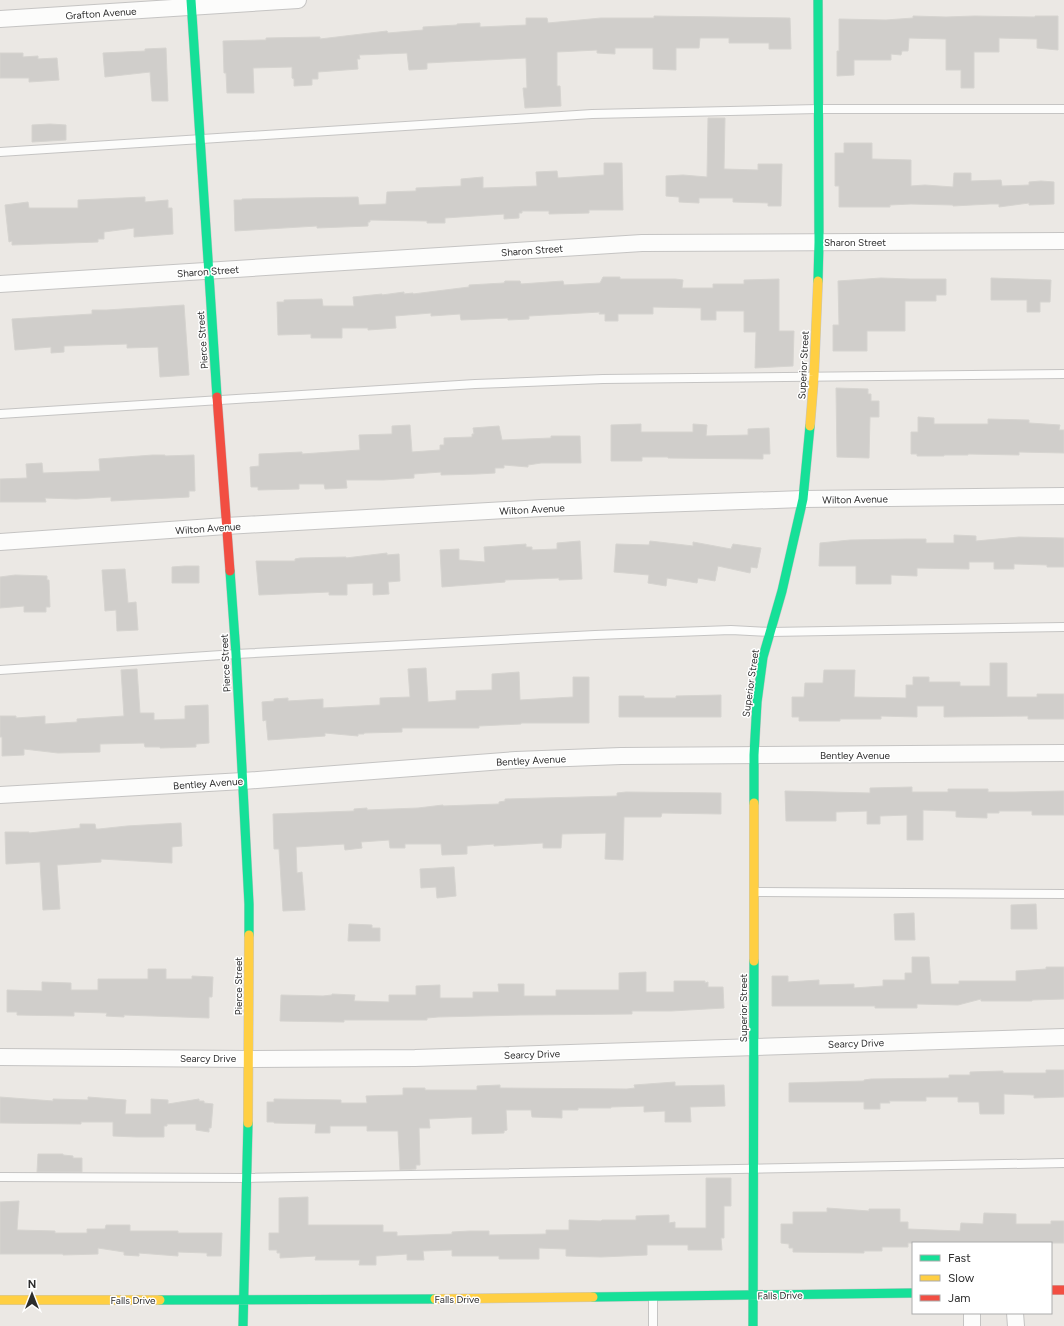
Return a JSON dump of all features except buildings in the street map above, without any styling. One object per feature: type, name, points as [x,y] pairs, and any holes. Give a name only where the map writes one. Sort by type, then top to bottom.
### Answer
[{"type":"street","name":"Grafton Avenue","points":[[0,19],[191,3],[298,0]]},
{"type":"street","name":"Superior Street","points":[[753,1326],[754,755],[757,702],[763,657],[782,592],[803,499],[814,376],[819,242],[818,0]]},
{"type":"street","name":"Pierce Street","points":[[191,3],[217,400],[236,654],[243,780],[249,935],[249,1059],[243,1326]]},
{"type":"street","name":"Sharon Street","points":[[0,284],[642,243],[1064,241]]},
{"type":"street","name":"Wilton Avenue","points":[[0,542],[226,526],[542,508],[803,499],[1064,496]]},
{"type":"street","name":"Bentley Avenue","points":[[0,796],[516,760],[621,756],[1064,753]]},
{"type":"street","name":"Searcy Drive","points":[[0,1057],[249,1059],[415,1058],[1064,1036]]},
{"type":"street","points":[[1052,1290],[1064,1290]]},
{"type":"street","name":"Falls Drive","points":[[0,1300],[653,1297],[912,1293]]},
{"type":"street","points":[[972,1314],[972,1326]]},
{"type":"street","points":[[1015,1314],[1016,1326]]},
{"type":"lane","points":[[0,152],[592,114],[818,109],[1064,109]]},
{"type":"lane","points":[[0,414],[217,400],[603,379],[1064,374]]},
{"type":"lane","points":[[0,670],[236,654],[595,635],[731,630],[770,632],[1064,627]]},
{"type":"lane","points":[[754,892],[1064,894]]},
{"type":"lane","points":[[0,1177],[247,1178],[1064,1163]]},
{"type":"lane","points":[[653,1297],[653,1326]]},
{"type":"traffic: fast","points":[[191,0],[217,397]]},
{"type":"traffic: fast","points":[[818,0],[818,281]]},
{"type":"traffic: fast","points":[[754,803],[754,755],[757,702],[763,657],[782,591],[803,499],[810,426]]},
{"type":"traffic: fast","points":[[230,571],[236,654],[249,904],[249,935]]},
{"type":"traffic: fast","points":[[753,1326],[754,961]]},
{"type":"traffic: fast","points":[[243,1326],[248,1123]]},
{"type":"traffic: fast","points":[[593,1297],[912,1293]]},
{"type":"traffic: fast","points":[[160,1300],[435,1299]]},
{"type":"traffic: slow","points":[[810,426],[814,376],[818,281]]},
{"type":"traffic: slow","points":[[754,803],[754,961]]},
{"type":"traffic: slow","points":[[248,1123],[249,935]]},
{"type":"traffic: slow","points":[[435,1299],[593,1297]]},
{"type":"traffic: slow","points":[[0,1300],[160,1300]]},
{"type":"traffic: jam","points":[[217,397],[230,571]]},
{"type":"traffic: jam","points":[[1052,1290],[1064,1290]]}]
